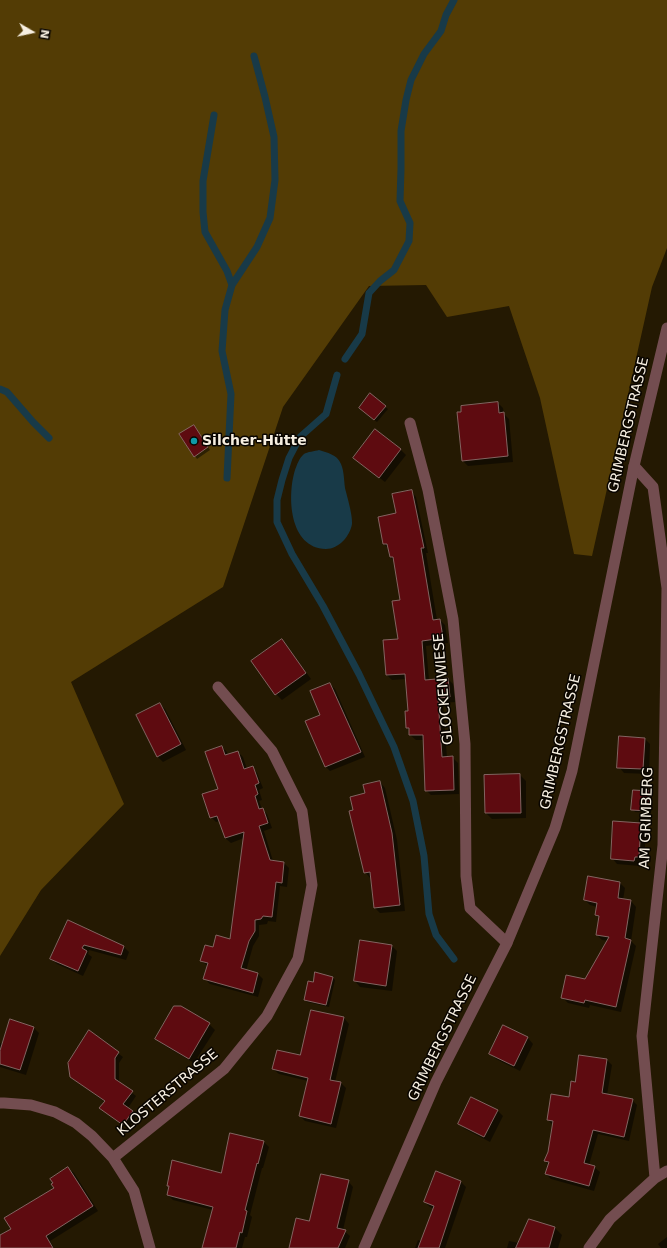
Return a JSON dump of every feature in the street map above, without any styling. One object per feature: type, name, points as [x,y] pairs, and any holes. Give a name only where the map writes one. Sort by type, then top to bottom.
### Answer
[{"type":"street","name":"GRIMBERGSTRASSE","points":[[364,1248],[436,1082],[507,943],[556,828],[572,771],[634,466],[667,328]]},
{"type":"street","name":"GLOCKENWIESE","points":[[410,422],[428,490],[453,619],[465,744],[466,876],[470,908],[507,943]]},
{"type":"street","name":"AM GRIMBERG","points":[[634,466],[653,487],[667,588],[663,845],[642,1036],[655,1178]]},
{"type":"street","name":"KLOSTERSTRASSE","points":[[113,1158],[224,1069],[267,1016],[298,959],[312,885],[302,811],[272,751],[218,687]]},
{"type":"street","points":[[0,1103],[4,1102],[31,1105],[55,1112],[76,1123],[92,1136],[113,1158],[134,1191],[150,1248]]},
{"type":"street","points":[[589,1248],[610,1219],[655,1178],[667,1171]]},
{"type":"shaded area","points":[[0,0],[667,0],[667,248],[652,287],[592,556],[574,554],[540,398],[509,306],[447,317],[426,285],[369,286],[283,407],[223,587],[71,682],[124,804],[41,890],[0,956]]},
{"type":"water","points":[[319,450],[334,456],[341,464],[352,520],[351,529],[343,541],[335,547],[326,549],[314,546],[304,540],[294,519],[291,493],[295,470],[301,457],[309,452]]},
{"type":"building","points":[[370,393],[386,406],[374,420],[359,408]]},
{"type":"building","points":[[498,402],[499,413],[504,412],[508,456],[462,461],[457,412],[461,412],[461,406]]},
{"type":"building","name":"Silcher-Hütte","points":[[194,425],[208,447],[194,457],[179,434]]},
{"type":"building","points":[[375,429],[401,449],[379,478],[353,458]]},
{"type":"building","points":[[412,490],[424,548],[421,548],[433,620],[440,619],[443,638],[422,641],[425,680],[448,678],[450,697],[438,698],[442,757],[453,756],[454,790],[425,791],[423,735],[409,735],[409,728],[406,728],[405,711],[408,711],[405,674],[386,675],[383,640],[398,639],[392,601],[400,600],[393,557],[390,557],[387,544],[383,544],[378,517],[396,513],[392,494]]},
{"type":"building","points":[[282,639],[306,673],[275,695],[251,661]]},
{"type":"building","points":[[330,683],[361,752],[325,767],[305,721],[320,715],[310,691]]},
{"type":"building","points":[[160,703],[181,744],[157,757],[136,715]]},
{"type":"building","points":[[619,736],[645,738],[643,769],[617,768]]},
{"type":"building","points":[[222,746],[225,755],[238,751],[244,769],[253,766],[259,783],[255,785],[258,794],[255,796],[259,809],[263,808],[268,823],[259,826],[270,860],[284,862],[282,883],[276,882],[272,917],[263,916],[261,919],[255,920],[255,931],[249,941],[241,968],[258,973],[253,993],[203,979],[208,963],[200,961],[205,945],[213,947],[216,935],[230,939],[244,832],[225,838],[217,816],[210,818],[202,794],[218,789],[205,752]]},
{"type":"building","points":[[520,774],[521,813],[485,813],[484,775]]},
{"type":"building","points":[[380,781],[392,833],[400,905],[374,908],[370,872],[364,873],[349,811],[353,810],[350,797],[365,793],[363,785]]},
{"type":"building","points":[[633,790],[650,791],[649,811],[631,810]]},
{"type":"building","points":[[613,821],[641,823],[639,857],[635,857],[634,861],[611,859]]},
{"type":"building","points":[[588,876],[620,882],[618,898],[631,900],[625,938],[631,940],[616,1007],[585,1000],[584,1003],[561,998],[566,975],[585,979],[609,937],[596,935],[599,916],[595,915],[597,903],[584,900]]},
{"type":"building","points":[[68,920],[124,946],[121,955],[84,945],[82,948],[87,951],[78,971],[50,959]]},
{"type":"building","points":[[360,940],[392,945],[386,986],[354,981]]},
{"type":"building","points":[[315,972],[333,977],[326,1005],[304,1000],[308,981],[313,982]]},
{"type":"building","points":[[174,1006],[181,1006],[210,1023],[189,1059],[155,1039]]},
{"type":"building","points":[[311,1010],[344,1017],[330,1080],[341,1082],[331,1124],[299,1116],[308,1078],[272,1069],[277,1050],[300,1055]]},
{"type":"building","points":[[10,1019],[34,1027],[20,1070],[0,1064],[0,1051]]},
{"type":"building","points":[[503,1025],[528,1037],[514,1066],[489,1054]]},
{"type":"building","points":[[89,1030],[119,1052],[115,1058],[115,1079],[133,1091],[123,1104],[133,1111],[123,1125],[99,1108],[105,1101],[70,1077],[68,1063]]},
{"type":"building","points":[[579,1055],[607,1059],[602,1093],[633,1099],[624,1137],[593,1130],[584,1163],[595,1166],[589,1186],[545,1174],[549,1162],[544,1161],[548,1152],[553,1121],[547,1120],[551,1094],[569,1097],[571,1081],[575,1082]]},
{"type":"building","points":[[471,1097],[498,1110],[484,1137],[458,1124]]},
{"type":"building","points":[[230,1133],[264,1141],[245,1210],[247,1211],[242,1233],[240,1232],[236,1248],[202,1248],[213,1207],[167,1195],[169,1186],[167,1186],[172,1160],[221,1173]]},
{"type":"building","points":[[68,1167],[93,1206],[46,1236],[53,1248],[0,1248],[0,1235],[11,1229],[4,1218],[54,1188],[50,1179]]},
{"type":"building","points":[[436,1171],[461,1181],[439,1248],[418,1248],[434,1206],[424,1202]]},
{"type":"building","points":[[321,1174],[349,1180],[337,1228],[346,1230],[338,1248],[289,1248],[296,1218],[309,1221]]},
{"type":"building","points":[[529,1219],[555,1227],[549,1248],[516,1248]]},
{"type":"waterway","points":[[345,359],[362,334],[369,293],[380,281],[394,270],[409,241],[410,223],[400,201],[401,131],[406,100],[411,80],[424,54],[441,31],[446,15],[454,0]]},
{"type":"waterway","points":[[227,478],[231,394],[222,351],[225,310],[232,285],[257,247],[270,218],[275,180],[274,137],[254,56]]},
{"type":"waterway","points":[[214,115],[203,181],[203,212],[205,232],[227,271],[232,285]]},
{"type":"waterway","points":[[337,375],[326,414],[300,437],[289,458],[277,500],[277,522],[292,554],[323,606],[359,674],[394,747],[413,801],[424,856],[429,914],[436,935],[454,959]]},
{"type":"waterway","points":[[0,389],[7,392],[49,438]]},
{"type":"place","name":"Silcher-Hütte","points":[[194,441]]}]
